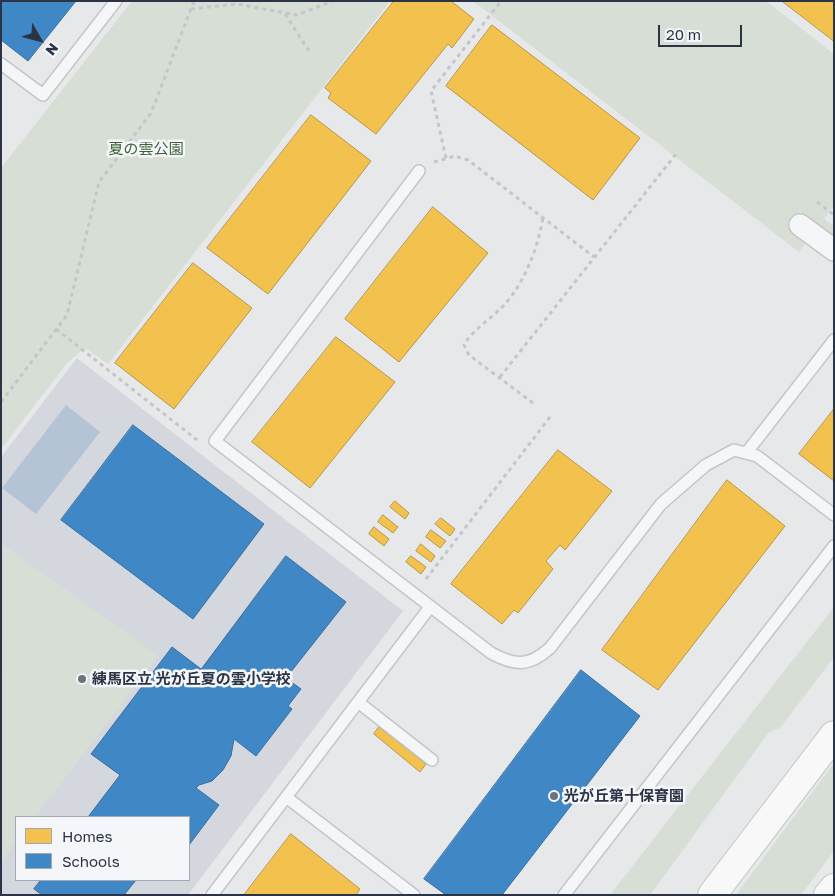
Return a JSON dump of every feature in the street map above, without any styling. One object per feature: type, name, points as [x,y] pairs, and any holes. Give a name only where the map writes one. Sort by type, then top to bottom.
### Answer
[{"type":"main road","points":[[712,895],[834,735]]},
{"type":"main road","points":[[828,895],[834,888]]},
{"type":"street","points":[[800,225],[834,250]]},
{"type":"lane","points":[[1,64],[42,96],[116,1]]},
{"type":"lane","points":[[419,171],[215,441],[491,653],[509,663],[537,660],[566,629],[661,504],[706,465],[734,450],[757,456],[834,516]]},
{"type":"lane","points":[[747,452],[834,340]]},
{"type":"lane","points":[[564,895],[834,546]]},
{"type":"lane","points":[[212,895],[430,606]]},
{"type":"lane","points":[[358,702],[432,760]]},
{"type":"lane","points":[[286,797],[414,895]]},
{"type":"path","points":[[1,402],[67,315],[99,182],[151,112],[194,1]]},
{"type":"path","points":[[191,9],[238,4],[296,15],[333,1]]},
{"type":"path","points":[[446,158],[431,91],[501,1]]},
{"type":"path","points":[[285,14],[309,50]]},
{"type":"path","points":[[500,377],[676,154]]},
{"type":"path","points":[[419,171],[437,160],[455,156],[468,160],[594,257]]},
{"type":"path","points":[[816,202],[834,216]]},
{"type":"path","points":[[533,403],[469,355],[464,345],[473,331],[509,299],[537,248],[543,217]]},
{"type":"path","points":[[56,330],[206,448],[215,441]]},
{"type":"path","points":[[415,594],[550,417]]},
{"type":"shaded area","points":[[77,358],[403,611],[188,895],[1,895],[1,457]]},
{"type":"green space","name":"夏の雲公園","points":[[132,1],[390,1],[108,364],[85,348],[68,362],[1,449],[1,168]]},
{"type":"green space","points":[[473,1],[766,1],[834,54],[834,206],[824,219],[834,226],[834,239],[810,236],[799,252]]},
{"type":"green space","points":[[3,545],[159,656],[36,816],[15,816],[15,843],[1,862]]},
{"type":"green space","points":[[834,607],[834,657],[780,728],[769,732],[650,895],[610,895]]},
{"type":"green space","points":[[834,763],[834,851],[801,895],[736,895]]},
{"type":"water","points":[[66,405],[100,432],[36,514],[2,488]]},
{"type":"building: Homes","points":[[394,1],[451,1],[474,19],[452,48],[448,44],[376,134],[328,98],[331,93],[325,88]]},
{"type":"building: Homes","points":[[782,1],[834,1],[834,41]]},
{"type":"building: Homes","points":[[492,25],[640,138],[593,200],[446,86]]},
{"type":"building: Homes","points":[[311,115],[371,161],[268,294],[207,248]]},
{"type":"building: Homes","points":[[433,207],[488,253],[399,362],[345,319]]},
{"type":"building: Homes","points":[[193,263],[252,308],[174,409],[115,363]]},
{"type":"building: Homes","points":[[336,337],[395,382],[310,488],[252,442]]},
{"type":"building: Homes","points":[[834,409],[834,481],[799,454]]},
{"type":"building: Homes","points":[[558,450],[612,491],[565,550],[560,545],[546,561],[553,569],[518,613],[514,610],[502,624],[451,584]]},
{"type":"building: Homes","points":[[727,480],[785,526],[658,690],[602,650]]},
{"type":"building: Homes","points":[[395,501],[409,513],[405,519],[390,507]]},
{"type":"building: Homes","points":[[383,515],[398,527],[393,533],[378,522]]},
{"type":"building: Homes","points":[[441,518],[455,529],[450,536],[435,524]]},
{"type":"building: Homes","points":[[374,527],[389,539],[384,546],[369,534]]},
{"type":"building: Homes","points":[[431,530],[446,541],[440,548],[426,537]]},
{"type":"building: Homes","points":[[421,544],[435,556],[431,562],[416,551]]},
{"type":"building: Homes","points":[[411,556],[426,567],[421,574],[406,562]]},
{"type":"building: Homes","points":[[379,727],[426,764],[420,772],[374,734]]},
{"type":"building: Homes","points":[[291,834],[360,889],[356,895],[244,895]]},
{"type":"building: Schools","points":[[1,1],[76,1],[28,61],[1,40]]},
{"type":"building: Schools","points":[[133,425],[264,524],[193,619],[61,520]]},
{"type":"building: Schools","points":[[286,556],[346,602],[286,678],[301,689],[288,706],[292,709],[256,756],[234,739],[231,756],[223,770],[212,781],[199,785],[196,788],[219,805],[190,844],[190,816],[89,816],[120,775],[91,754],[172,647],[201,669]]},
{"type":"building: Schools","points":[[581,670],[640,716],[502,895],[446,895],[424,879]]},
{"type":"building: Schools","points":[[40,881],[135,881],[124,895],[42,895],[34,889]]},
{"type":"place","name":"練馬区立 光が丘夏の雲小学校","points":[[82,679]]},
{"type":"place","name":"光が丘第十保育園","points":[[554,796]]}]
